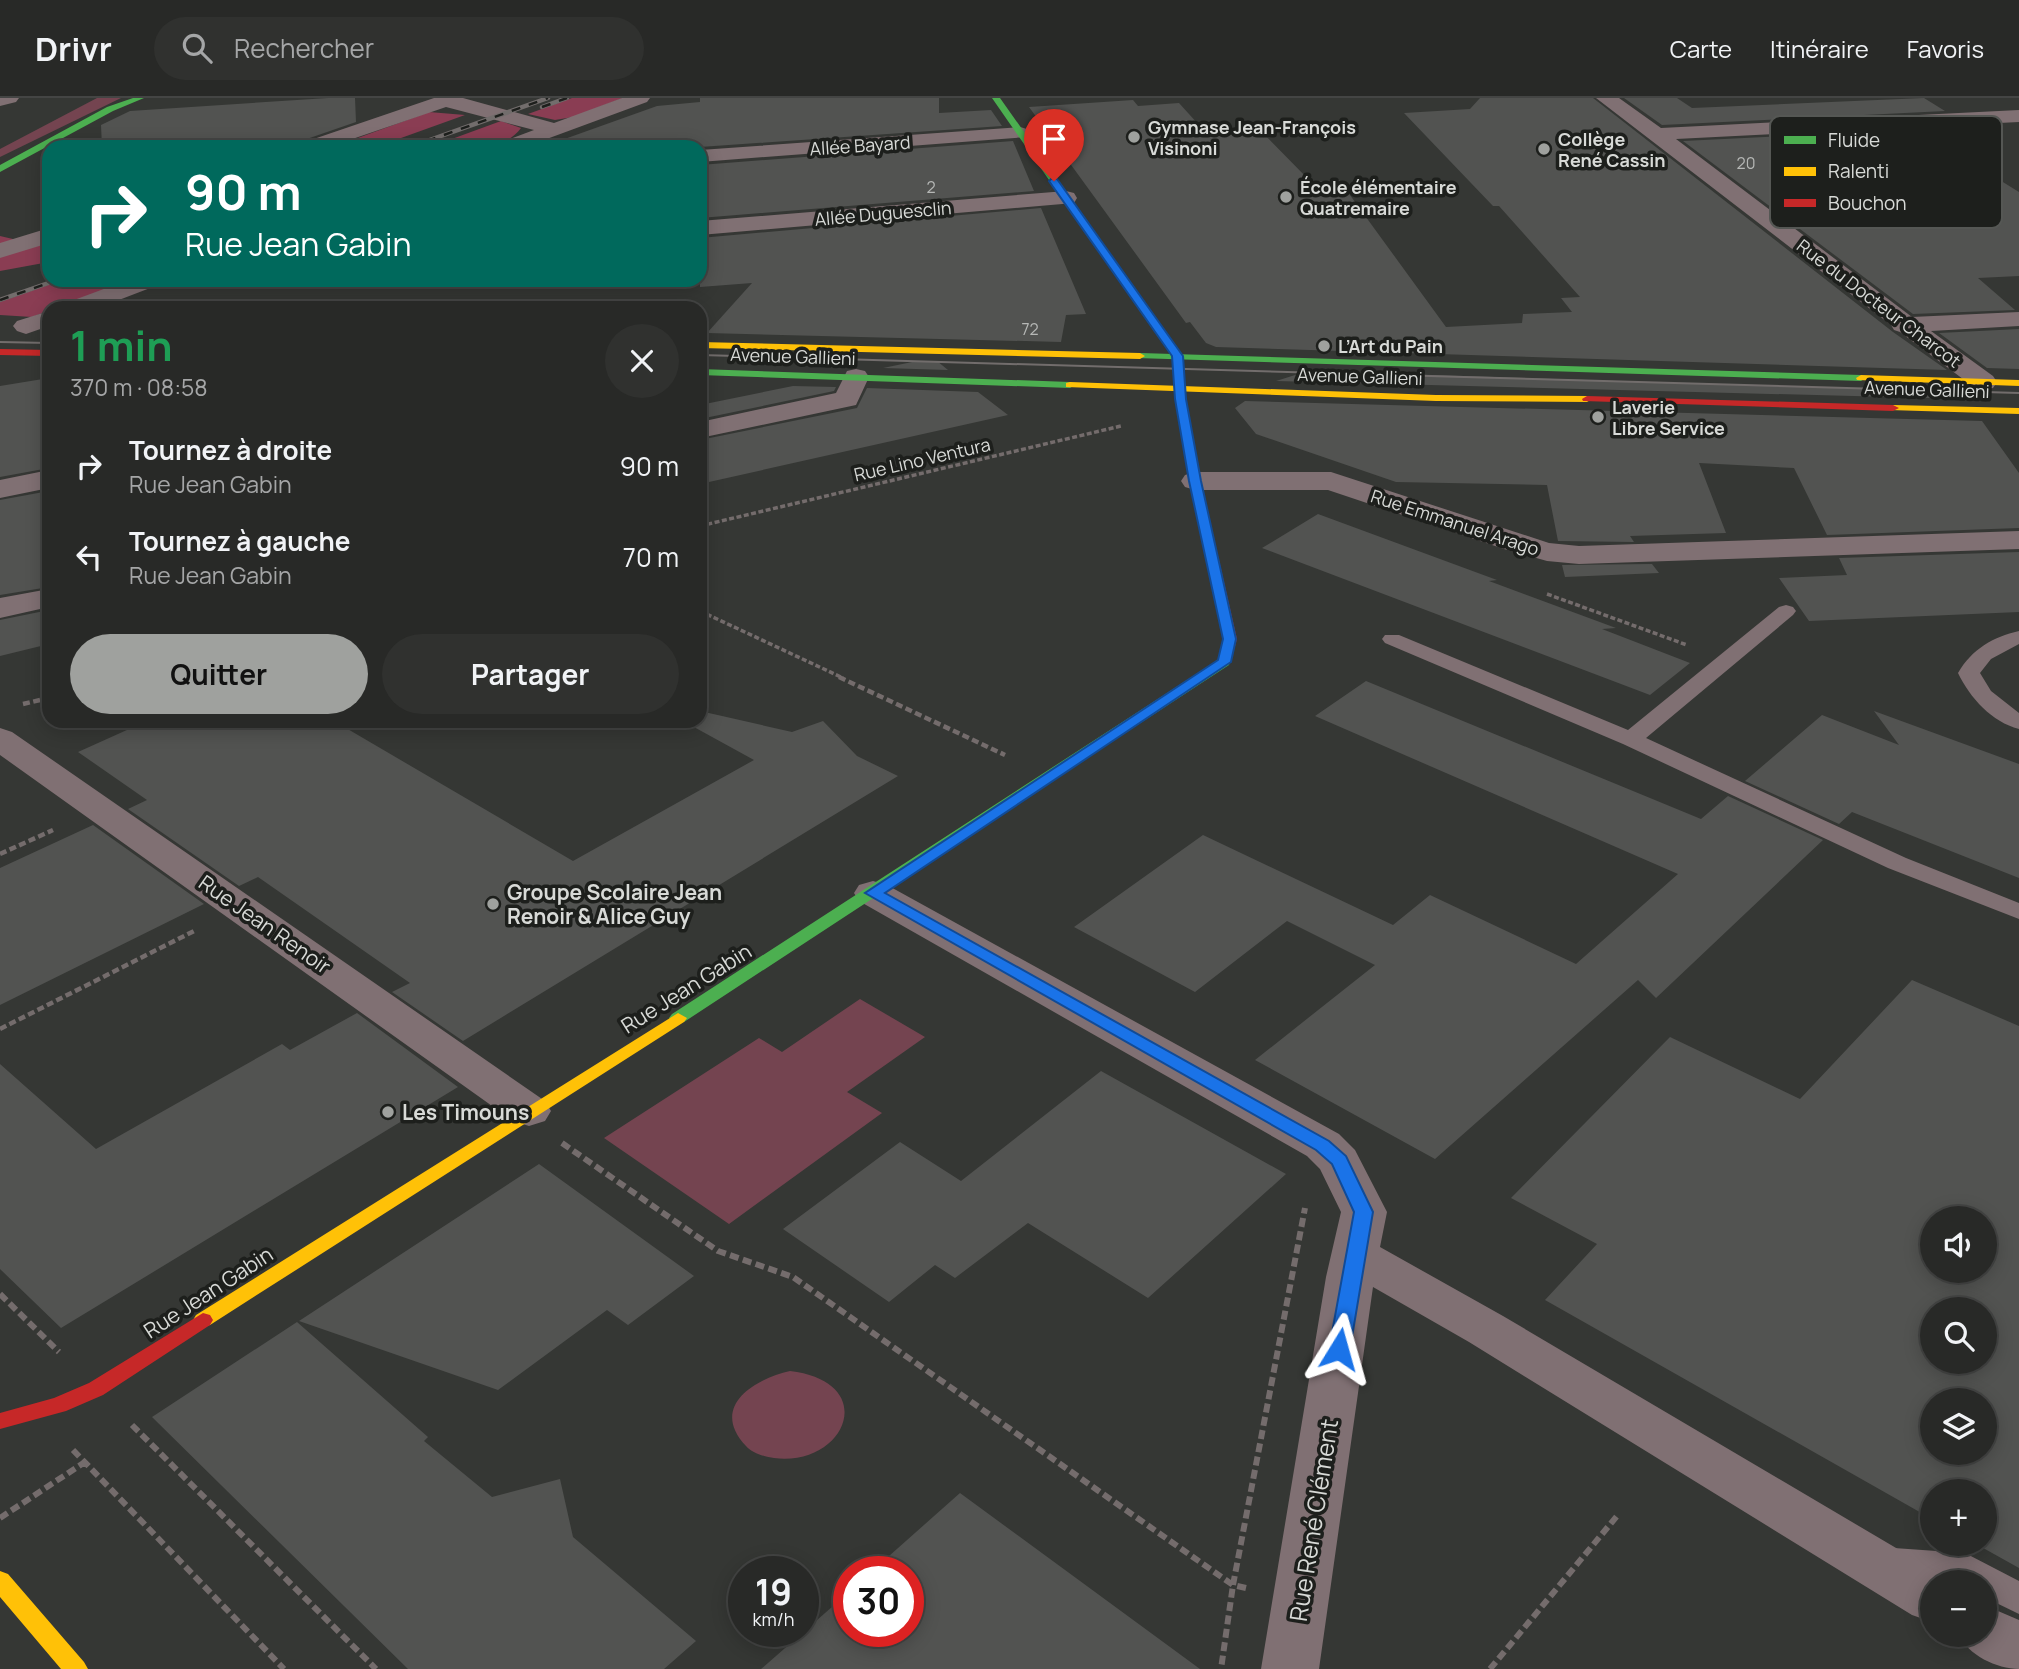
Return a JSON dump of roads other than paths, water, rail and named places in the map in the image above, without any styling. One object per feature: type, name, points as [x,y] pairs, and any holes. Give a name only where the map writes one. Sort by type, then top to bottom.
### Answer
[{"type":"main road","points":[[53,140],[110,109],[140,98]]},
{"type":"main road","points":[[996,98],[1177,356],[1195,481]]},
{"type":"main road","points":[[0,169],[42,146]]},
{"type":"main road","name":"Avenue Gallieni","points":[[707,345],[1177,356],[2019,383]]},
{"type":"main road","points":[[4,354],[42,353]]},
{"type":"main road","name":"Avenue Gallieni","points":[[707,372],[1180,390],[2019,411]]},
{"type":"main road","name":"Rue Jean Gabin","points":[[0,1421],[59,1405],[96,1389],[873,893],[1224,662],[1230,639],[1195,481]]},
{"type":"main road","points":[[0,1581],[76,1669]]},
{"type":"street","points":[[0,100],[9,98]]},
{"type":"street","points":[[525,140],[640,98]]},
{"type":"street","name":"Rue du Docteur Charcot","points":[[1606,98],[1658,134],[1770,221]]},
{"type":"street","points":[[329,140],[449,99],[555,129]]},
{"type":"street","points":[[1658,134],[1770,128]]},
{"type":"street","name":"Allée Bayard","points":[[707,155],[1020,133]]},
{"type":"street","name":"Allée Duguesclin","points":[[707,227],[1066,198]]},
{"type":"street","name":"Rue du Docteur Charcot","points":[[1779,228],[1903,325],[1984,382]]},
{"type":"street","points":[[0,251],[42,237]]},
{"type":"street","points":[[94,301],[131,287]]},
{"type":"street","points":[[1903,325],[2019,319]]},
{"type":"street","points":[[707,429],[847,399],[856,377]]},
{"type":"street","points":[[0,489],[42,480]]},
{"type":"street","name":"Rue Emmanuel Arago","points":[[1195,481],[1331,481],[1515,543],[1547,552],[1579,555],[2019,540]]},
{"type":"street","points":[[0,608],[42,599]]},
{"type":"street","name":"Rue Jean Renoir","points":[[9,722],[241,907],[529,1111]]},
{"type":"street","name":"Rue René Clément","points":[[873,893],[1323,1145],[1339,1161],[1364,1212],[1354,1254],[1290,1669]]},
{"type":"street","points":[[1354,1254],[1920,1591]]},
{"type":"street","points":[[1997,1636],[2019,1649]]},
{"type":"lane","points":[[1631,739],[1786,611]]},
{"type":"lane","points":[[2019,637],[1987,650],[1974,662],[1969,673],[1975,687],[1987,701],[2019,722]]},
{"type":"lane","points":[[1392,639],[1631,739],[1897,863],[2019,912]]},
{"type":"lane","points":[[1869,1561],[1965,1568],[2019,1599]]},
{"type":"tram line","points":[[0,342],[42,343]]},
{"type":"tram line","points":[[707,355],[2019,393]]},
{"type":"railway","points":[[430,140],[548,98]]},
{"type":"railway","points":[[542,107],[567,98]]},
{"type":"railway","points":[[0,300],[42,285]]},
{"type":"place","name":"Gymnase Jean-François Visinoni","points":[[1134,137]]},
{"type":"place","name":"Collège René Cassin","points":[[1544,149]]},
{"type":"place","name":"École élémentaire Quatremaire","points":[[1286,197]]},
{"type":"place","name":"L’Art du Pain","points":[[1324,346]]},
{"type":"place","name":"Laverie Libre Service","points":[[1598,417]]},
{"type":"place","name":"Groupe Scolaire Jean Renoir & Alice Guy","points":[[493,904]]},
{"type":"place","name":"Les Timouns","points":[[388,1112]]}]
